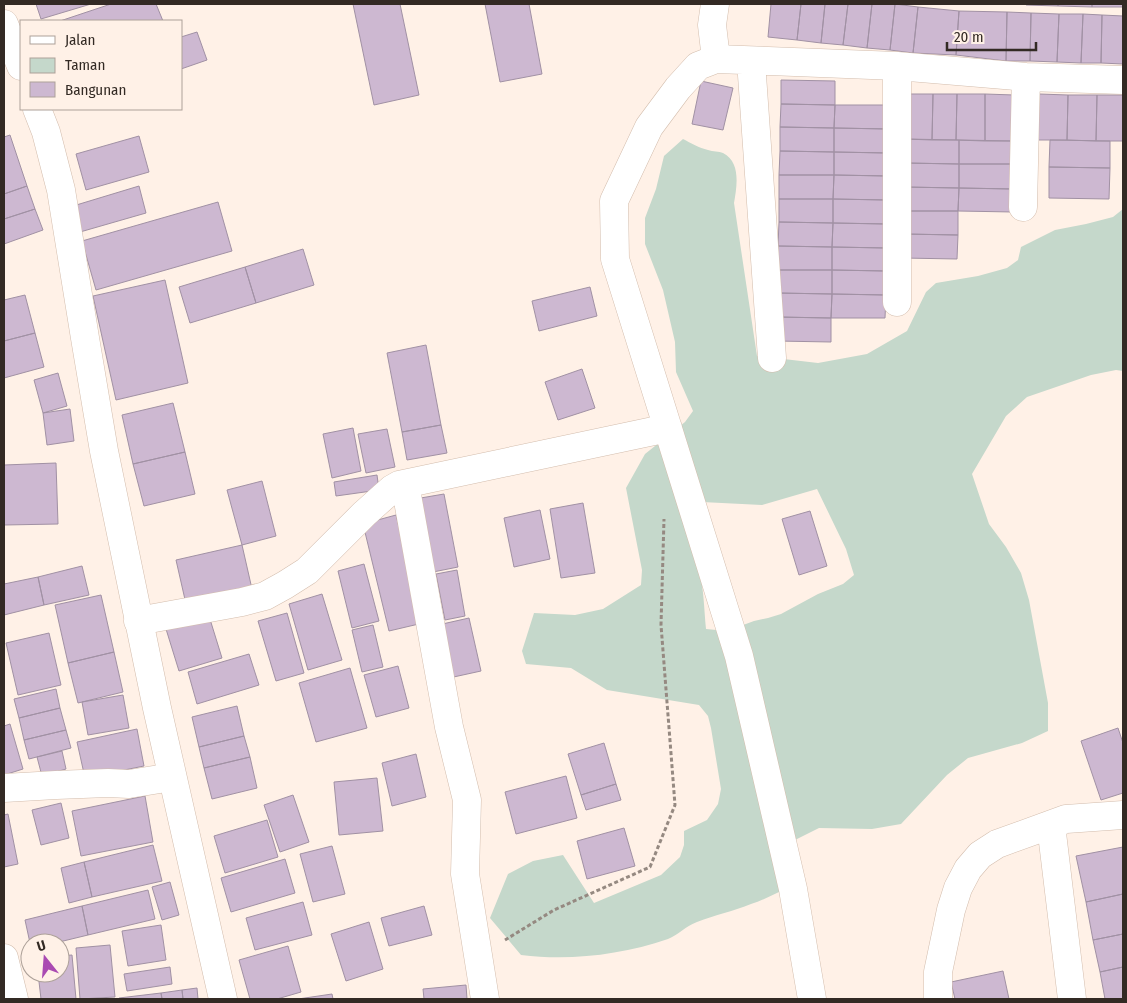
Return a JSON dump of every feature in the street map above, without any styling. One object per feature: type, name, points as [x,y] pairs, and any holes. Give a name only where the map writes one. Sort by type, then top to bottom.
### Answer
[{"type":"street","points":[[715,4],[712,24],[716,59]]},
{"type":"street","points":[[4,24],[20,64]]},
{"type":"street","points":[[812,999],[793,890],[739,656],[616,260],[614,201],[649,127],[678,88],[698,66],[716,59],[897,66],[1026,78],[1123,80]]},
{"type":"street","points":[[751,61],[772,358]]},
{"type":"street","points":[[897,66],[897,302]]},
{"type":"street","points":[[1023,207],[1026,78]]},
{"type":"street","points":[[37,110],[46,132],[61,190],[104,451],[138,621],[223,999]]},
{"type":"street","points":[[138,621],[265,596],[307,571],[364,514],[399,485],[668,428]]},
{"type":"street","points":[[405,484],[449,727],[467,800],[465,874],[485,999]]},
{"type":"street","points":[[4,788],[108,783],[129,784],[172,778]]},
{"type":"street","points":[[938,999],[938,972],[951,910],[958,888],[968,869],[980,855],[997,844],[1066,819],[1123,815]]},
{"type":"street","points":[[1052,825],[1072,999]]},
{"type":"street","points":[[4,958],[14,999]]},
{"type":"path","points":[[500,944],[554,910],[650,867],[675,805],[661,625],[664,517]]},
{"type":"green space","points":[[683,139],[701,148],[723,153],[733,162],[736,175],[734,203],[757,356],[818,363],[867,354],[907,331],[926,292],[936,283],[978,276],[1007,268],[1018,260],[1021,247],[1055,230],[1113,217],[1123,209],[1123,371],[1116,370],[1091,375],[1027,397],[1006,416],[972,474],[989,524],[1006,547],[1021,573],[1029,600],[1048,703],[1048,731],[1022,743],[968,758],[947,775],[901,824],[872,829],[819,828],[795,840],[782,865],[779,892],[762,900],[697,922],[668,939],[650,945],[614,953],[577,957],[521,955],[490,918],[508,874],[533,861],[563,855],[594,903],[661,875],[680,857],[684,845],[684,831],[707,820],[718,804],[721,789],[708,716],[699,705],[607,690],[571,668],[526,664],[522,651],[534,613],[575,615],[603,609],[641,585],[642,570],[626,488],[645,454],[685,422],[693,411],[676,372],[675,342],[663,290],[645,244],[645,218],[656,189],[664,156]],"holes":[[[817,489],[846,549],[854,575],[843,584],[818,594],[781,614],[727,631],[706,629],[701,577],[688,538],[684,518],[702,502],[762,505]]]},
{"type":"building","points":[[36,4],[91,4],[41,19]]},
{"type":"building","points":[[111,4],[156,4],[163,20],[63,20]]},
{"type":"building","points":[[353,4],[400,4],[419,95],[374,105]]},
{"type":"building","points":[[485,4],[529,4],[542,74],[500,82]]},
{"type":"building","points":[[771,4],[801,4],[797,40],[768,37]]},
{"type":"building","points":[[801,4],[825,4],[821,43],[797,40]]},
{"type":"building","points":[[825,4],[848,4],[843,45],[821,43]]},
{"type":"building","points":[[848,4],[872,4],[867,48],[843,45]]},
{"type":"building","points":[[872,4],[895,4],[890,50],[867,48]]},
{"type":"building","points":[[895,4],[918,7],[913,53],[890,50]]},
{"type":"building","points":[[1058,4],[1058,6],[1026,5]]},
{"type":"building","points":[[1058,4],[1092,4],[1092,7],[1058,6]]},
{"type":"building","points":[[1092,4],[1123,4],[1123,7],[1092,7]]},
{"type":"building","points":[[918,7],[959,11],[956,55],[913,53]]},
{"type":"building","points":[[959,11],[1007,12],[1006,61],[956,55]]},
{"type":"building","points":[[1007,12],[1031,13],[1030,61],[1006,61]]},
{"type":"building","points":[[1031,13],[1059,14],[1057,62],[1030,61]]},
{"type":"building","points":[[1059,14],[1083,14],[1081,63],[1057,62]]},
{"type":"building","points":[[1083,14],[1102,15],[1101,63],[1081,63]]},
{"type":"building","points":[[1102,15],[1123,16],[1123,64],[1101,63]]},
{"type":"building","points":[[197,32],[207,60],[182,69],[182,37]]},
{"type":"building","points":[[781,80],[835,81],[835,105],[781,104]]},
{"type":"building","points":[[701,81],[733,88],[723,130],[692,124]]},
{"type":"building","points":[[906,94],[933,94],[932,140],[905,139]]},
{"type":"building","points":[[933,94],[957,94],[956,140],[932,140]]},
{"type":"building","points":[[957,94],[985,94],[985,141],[956,140]]},
{"type":"building","points":[[985,94],[1014,95],[1014,141],[985,141]]},
{"type":"building","points":[[1039,94],[1068,95],[1067,140],[1038,140]]},
{"type":"building","points":[[1068,95],[1097,95],[1096,141],[1067,140]]},
{"type":"building","points":[[1097,95],[1123,95],[1123,141],[1096,141]]},
{"type":"building","points":[[781,104],[835,105],[834,128],[780,127]]},
{"type":"building","points":[[835,105],[889,105],[889,129],[834,128]]},
{"type":"building","points":[[780,127],[834,128],[834,152],[780,151]]},
{"type":"building","points":[[834,128],[889,129],[888,153],[834,152]]},
{"type":"building","points":[[10,135],[27,186],[4,194],[4,137]]},
{"type":"building","points":[[139,136],[149,172],[86,190],[76,154]]},
{"type":"building","points":[[905,139],[959,140],[959,164],[905,163]]},
{"type":"building","points":[[959,140],[1014,141],[1013,164],[959,164]]},
{"type":"building","points":[[1050,140],[1110,141],[1110,168],[1049,167]]},
{"type":"building","points":[[780,151],[834,152],[834,175],[779,175]]},
{"type":"building","points":[[834,152],[888,153],[888,176],[834,175]]},
{"type":"building","points":[[905,163],[959,164],[959,188],[904,187]]},
{"type":"building","points":[[959,164],[1013,164],[1013,189],[959,188]]},
{"type":"building","points":[[1049,167],[1110,168],[1109,199],[1049,198]]},
{"type":"building","points":[[779,175],[834,175],[833,199],[779,199]]},
{"type":"building","points":[[834,175],[888,176],[887,200],[833,199]]},
{"type":"building","points":[[27,186],[35,209],[4,219],[4,194]]},
{"type":"building","points":[[139,186],[146,213],[80,232],[73,206]]},
{"type":"building","points":[[904,187],[959,188],[958,211],[904,211]]},
{"type":"building","points":[[959,188],[1013,189],[1013,212],[958,211]]},
{"type":"building","points":[[779,199],[833,199],[833,223],[779,222]]},
{"type":"building","points":[[833,199],[887,200],[887,224],[833,223]]},
{"type":"building","points":[[218,202],[232,251],[96,290],[82,241]]},
{"type":"building","points":[[35,209],[43,230],[4,244],[4,219]]},
{"type":"building","points":[[904,211],[958,211],[958,235],[904,234]]},
{"type":"building","points":[[779,222],[833,223],[832,247],[778,246]]},
{"type":"building","points":[[833,223],[887,224],[887,248],[832,247]]},
{"type":"building","points":[[904,234],[958,235],[957,259],[903,258]]},
{"type":"building","points":[[778,246],[832,247],[832,270],[778,270]]},
{"type":"building","points":[[832,247],[887,248],[886,271],[832,270]]},
{"type":"building","points":[[303,249],[314,285],[256,303],[245,267]]},
{"type":"building","points":[[245,267],[256,303],[190,323],[179,287]]},
{"type":"building","points":[[778,270],[832,270],[832,294],[777,293]]},
{"type":"building","points":[[832,270],[886,271],[886,295],[832,294]]},
{"type":"building","points":[[165,280],[188,383],[116,400],[93,296]]},
{"type":"building","points":[[590,287],[597,316],[539,331],[532,301]]},
{"type":"building","points":[[777,293],[832,294],[831,318],[777,317]]},
{"type":"building","points":[[832,294],[886,295],[885,318],[831,318]]},
{"type":"building","points":[[25,295],[35,333],[4,341],[4,300]]},
{"type":"building","points":[[777,317],[831,318],[831,342],[777,341]]},
{"type":"building","points":[[35,333],[44,367],[4,378],[4,341]]},
{"type":"building","points":[[426,345],[441,425],[402,432],[387,353]]},
{"type":"building","points":[[582,369],[595,408],[558,420],[545,382]]},
{"type":"building","points":[[58,373],[67,406],[43,413],[34,380]]},
{"type":"building","points":[[173,403],[185,452],[133,464],[122,415]]},
{"type":"building","points":[[70,409],[74,441],[47,445],[43,413]]},
{"type":"building","points":[[441,425],[447,453],[407,460],[402,432]]},
{"type":"building","points":[[353,428],[361,471],[332,478],[323,434]]},
{"type":"building","points":[[387,429],[395,467],[366,473],[358,434]]},
{"type":"building","points":[[185,452],[195,494],[144,506],[133,464]]},
{"type":"building","points":[[56,463],[58,524],[4,525],[4,465]]},
{"type":"building","points":[[377,475],[379,490],[336,496],[334,482]]},
{"type":"building","points":[[262,481],[276,536],[242,545],[227,490]]},
{"type":"building","points":[[444,494],[458,567],[423,574],[409,500]]},
{"type":"building","points":[[583,503],[595,573],[561,578],[550,509]]},
{"type":"building","points":[[540,510],[550,559],[514,567],[504,518]]},
{"type":"building","points":[[810,511],[827,566],[799,575],[782,519]]},
{"type":"building","points":[[396,515],[423,623],[389,631],[363,524]]},
{"type":"building","points":[[242,545],[252,589],[186,604],[176,560]]},
{"type":"building","points":[[364,564],[379,621],[352,628],[338,571]]},
{"type":"building","points":[[82,566],[89,595],[44,605],[38,577]]},
{"type":"building","points":[[457,570],[465,616],[445,620],[436,574]]},
{"type":"building","points":[[38,577],[44,605],[4,615],[4,584]]},
{"type":"building","points":[[322,594],[342,660],[308,670],[289,604]]},
{"type":"building","points":[[101,595],[114,652],[68,663],[55,605]]},
{"type":"building","points":[[287,613],[304,673],[276,681],[258,621]]},
{"type":"building","points":[[209,616],[222,658],[179,671],[166,629]]},
{"type":"building","points":[[469,618],[481,671],[449,678],[438,625]]},
{"type":"building","points":[[373,625],[383,667],[362,672],[352,630]]},
{"type":"building","points":[[49,633],[61,685],[18,695],[6,643]]},
{"type":"building","points":[[114,652],[123,692],[78,703],[68,663]]},
{"type":"building","points":[[249,654],[259,685],[197,704],[188,672]]},
{"type":"building","points":[[398,666],[409,708],[376,717],[364,675]]},
{"type":"building","points":[[350,668],[367,728],[316,742],[299,683]]},
{"type":"building","points":[[56,689],[60,708],[19,718],[14,699]]},
{"type":"building","points":[[123,695],[129,728],[88,735],[82,702]]},
{"type":"building","points":[[237,706],[244,736],[199,747],[192,717]]},
{"type":"building","points":[[60,708],[66,730],[24,740],[19,718]]},
{"type":"building","points":[[10,724],[23,769],[4,775],[4,726]]},
{"type":"building","points":[[1118,728],[1123,743],[1123,793],[1101,800],[1081,741]]},
{"type":"building","points":[[137,729],[144,766],[85,778],[77,742]]},
{"type":"building","points":[[66,730],[71,748],[29,759],[24,740]]},
{"type":"building","points":[[244,736],[250,757],[204,768],[199,747]]},
{"type":"building","points":[[604,743],[616,784],[581,795],[568,754]]},
{"type":"building","points":[[62,751],[66,769],[42,776],[37,757]]},
{"type":"building","points":[[416,754],[426,797],[392,806],[382,763]]},
{"type":"building","points":[[250,757],[257,788],[212,799],[204,768]]},
{"type":"building","points":[[566,776],[577,818],[516,834],[505,792]]},
{"type":"building","points":[[377,778],[383,831],[339,835],[334,782]]},
{"type":"building","points":[[616,784],[621,800],[586,810],[581,795]]},
{"type":"building","points":[[293,795],[309,842],[280,852],[264,805]]},
{"type":"building","points":[[145,796],[153,842],[81,856],[72,811]]},
{"type":"building","points":[[61,803],[69,838],[41,845],[32,810]]},
{"type":"building","points":[[8,814],[18,864],[4,867],[4,815]]},
{"type":"building","points":[[267,820],[278,857],[225,873],[214,836]]},
{"type":"building","points":[[624,828],[635,866],[587,879],[577,841]]},
{"type":"building","points":[[153,845],[162,881],[92,897],[84,862]]},
{"type":"building","points":[[332,846],[345,894],[313,902],[300,854]]},
{"type":"building","points":[[1123,847],[1123,894],[1086,902],[1076,856]]},
{"type":"building","points":[[285,859],[295,893],[231,912],[221,878]]},
{"type":"building","points":[[84,862],[92,897],[69,903],[61,868]]},
{"type":"building","points":[[170,882],[179,915],[162,920],[152,887]]},
{"type":"building","points":[[148,890],[155,919],[88,935],[82,906]]},
{"type":"building","points":[[1123,894],[1123,934],[1093,940],[1086,902]]},
{"type":"building","points":[[303,902],[312,935],[255,950],[246,918]]},
{"type":"building","points":[[82,906],[88,935],[70,939],[70,933],[28,933],[25,920]]},
{"type":"building","points":[[424,906],[432,935],[389,946],[381,918]]},
{"type":"building","points":[[369,922],[383,969],[346,981],[331,934]]},
{"type":"building","points":[[161,925],[166,960],[128,966],[122,931]]},
{"type":"building","points":[[1123,934],[1123,967],[1100,972],[1093,940]]},
{"type":"building","points":[[110,945],[115,997],[80,999],[76,948]]},
{"type":"building","points":[[288,946],[301,992],[277,999],[250,999],[239,960]]},
{"type":"building","points":[[70,955],[72,955],[76,999],[41,999],[39,983],[70,983]]},
{"type":"building","points":[[170,967],[172,984],[127,991],[124,974]]},
{"type":"building","points":[[1123,967],[1123,999],[1105,999],[1100,972]]},
{"type":"building","points":[[1003,971],[1009,999],[955,999],[951,982]]},
{"type":"building","points":[[466,985],[467,999],[424,999],[423,989]]},
{"type":"building","points":[[197,988],[198,999],[183,999],[182,990]]},
{"type":"building","points":[[182,990],[183,999],[162,999],[161,993]]},
{"type":"building","points":[[161,993],[162,999],[119,999],[119,998]]},
{"type":"building","points":[[332,994],[333,999],[298,999]]}]
